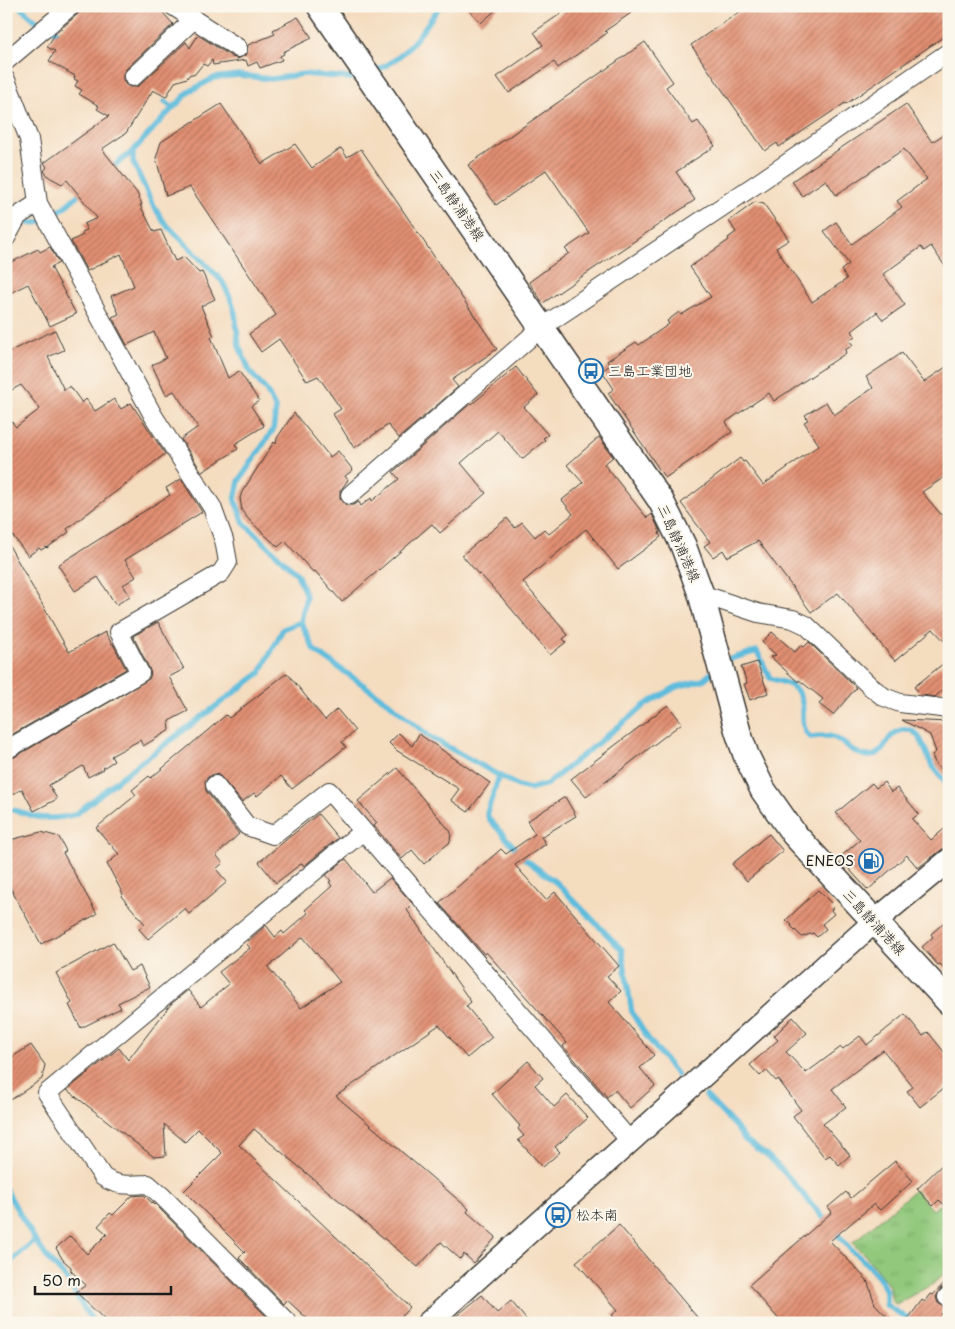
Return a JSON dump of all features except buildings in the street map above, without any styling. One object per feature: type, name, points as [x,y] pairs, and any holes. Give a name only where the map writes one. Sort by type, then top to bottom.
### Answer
[{"type":"main road","name":"三島静浦港線","points":[[320,6],[661,501],[683,546],[701,594],[738,732],[746,755],[763,790],[794,834],[949,1002]]},
{"type":"street","points":[[6,60],[71,6]]},
{"type":"street","points":[[173,6],[238,48]]},
{"type":"street","points":[[133,77],[194,19]]},
{"type":"street","points":[[350,495],[542,327],[949,52]]},
{"type":"street","points":[[6,750],[140,673],[119,632],[221,573],[228,562],[224,540],[212,507],[154,417],[38,203],[29,139],[7,84]]},
{"type":"street","points":[[6,238],[18,216],[38,203]]},
{"type":"street","points":[[701,594],[758,613],[793,619],[806,625],[871,688],[884,697],[900,703],[949,710]]},
{"type":"street","points":[[215,785],[247,826],[273,835],[329,791],[630,1141]]},
{"type":"street","points":[[288,1323],[148,1184],[124,1186],[112,1183],[103,1177],[47,1093],[363,831]]},
{"type":"street","points":[[428,1323],[874,922],[949,860]]},
{"type":"green space","points":[[915,1190],[932,1210],[940,1204],[949,1214],[949,1269],[933,1284],[896,1304],[892,1301],[889,1286],[865,1255],[852,1243]]},
{"type":"waterway","points":[[19,6],[35,20],[63,35]]},
{"type":"waterway","points":[[371,72],[382,68],[402,54],[419,35],[440,6]]},
{"type":"waterway","points":[[360,75],[350,78],[304,74],[271,79],[239,75],[214,78],[190,91],[133,151],[133,162],[153,205],[164,222],[222,281],[235,313],[239,346],[250,372],[266,390],[276,409],[273,430],[239,481],[235,500],[244,523],[297,574],[306,596],[301,622],[314,650],[389,703],[430,737],[518,786],[530,789],[547,784],[645,705],[676,687],[703,680],[714,671]]},
{"type":"waterway","points":[[165,102],[173,108]]},
{"type":"waterway","points":[[109,170],[133,151]]},
{"type":"waterway","points":[[6,214],[24,222],[41,222],[57,213],[84,190]]},
{"type":"waterway","points":[[6,810],[14,810],[46,818],[76,814],[119,779],[260,673],[283,629],[301,622]]},
{"type":"waterway","points":[[726,662],[757,651],[770,678],[791,685],[798,693],[803,706],[804,726],[810,737],[833,737],[861,755],[873,756],[882,749],[896,732],[902,730],[914,732],[922,742],[932,765],[949,786]]},
{"type":"waterway","points":[[499,776],[487,813],[489,819],[525,859],[558,884],[622,950],[632,1013],[647,1037],[677,1075]]},
{"type":"waterway","points":[[706,1096],[735,1126],[745,1140],[770,1158],[784,1172],[852,1251],[879,1278],[886,1291],[886,1305],[913,1322]]},
{"type":"waterway","points":[[6,1190],[35,1240],[48,1259],[66,1278],[94,1323]]},
{"type":"waterway","points":[[6,1266],[35,1240]]},
{"type":"place","name":"三島工業団地","points":[[591,371]]},
{"type":"place","name":"ENEOS","points":[[871,861]]},
{"type":"place","name":"松本南","points":[[558,1215]]}]
